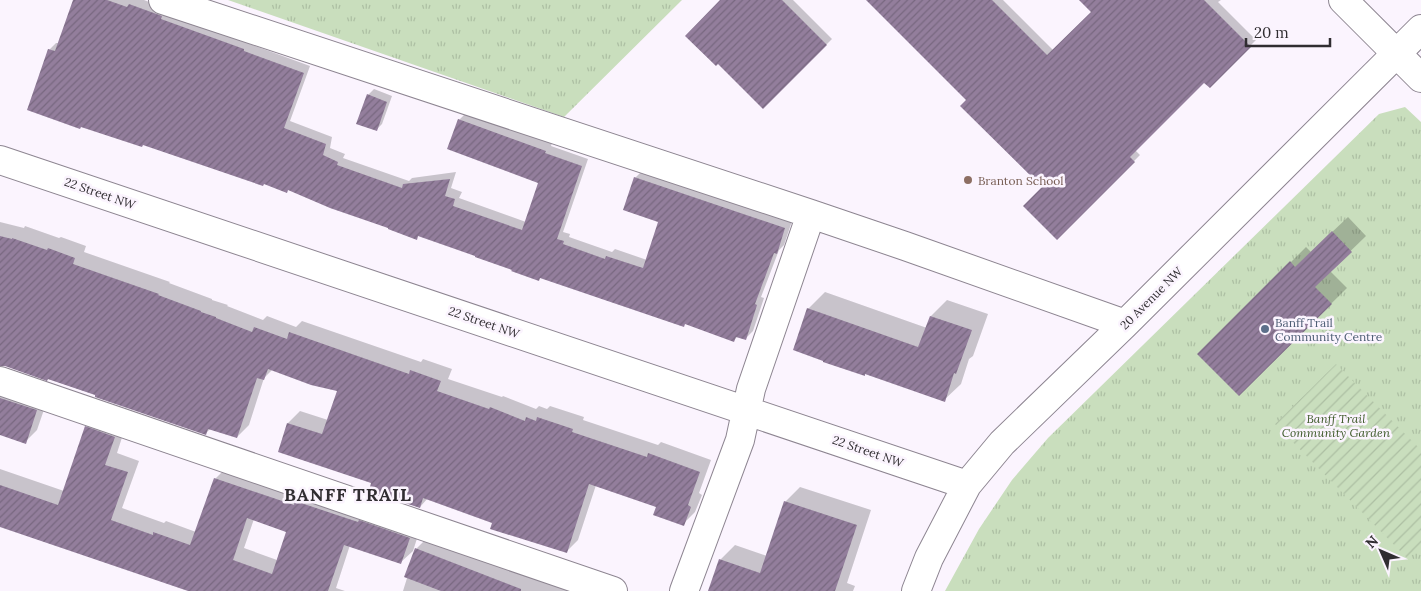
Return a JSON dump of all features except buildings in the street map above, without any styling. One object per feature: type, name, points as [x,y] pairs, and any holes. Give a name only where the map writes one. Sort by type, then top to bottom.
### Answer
[{"type":"street","points":[[163,0],[811,214],[1125,324]]},
{"type":"street","points":[[1343,0],[1421,78]]},
{"type":"street","name":"20 Avenue NW","points":[[916,591],[929,558],[967,485],[1002,443],[1125,324],[1421,29]]},
{"type":"street","name":"22 Street NW","points":[[0,160],[967,485]]},
{"type":"street","points":[[684,591],[740,440],[751,389],[811,214]]},
{"type":"street","points":[[0,381],[613,591]]},
{"type":"green space","points":[[228,0],[682,0],[564,117]]},
{"type":"green space","points":[[1405,107],[1421,122],[1421,591],[945,591],[979,529],[1012,480],[1048,438],[1379,114]]},
{"type":"green space","name":"Banff Trail Community Garden","points":[[1336,364],[1421,450],[1421,544],[1407,558],[1275,424]]},
{"type":"place","name":"Branton School","points":[[968,180]]},
{"type":"place","name":"Banff Trail Community Centre","points":[[1265,329]]},
{"type":"district","name":"BANFF TRAIL","points":[[348,494]]}]
